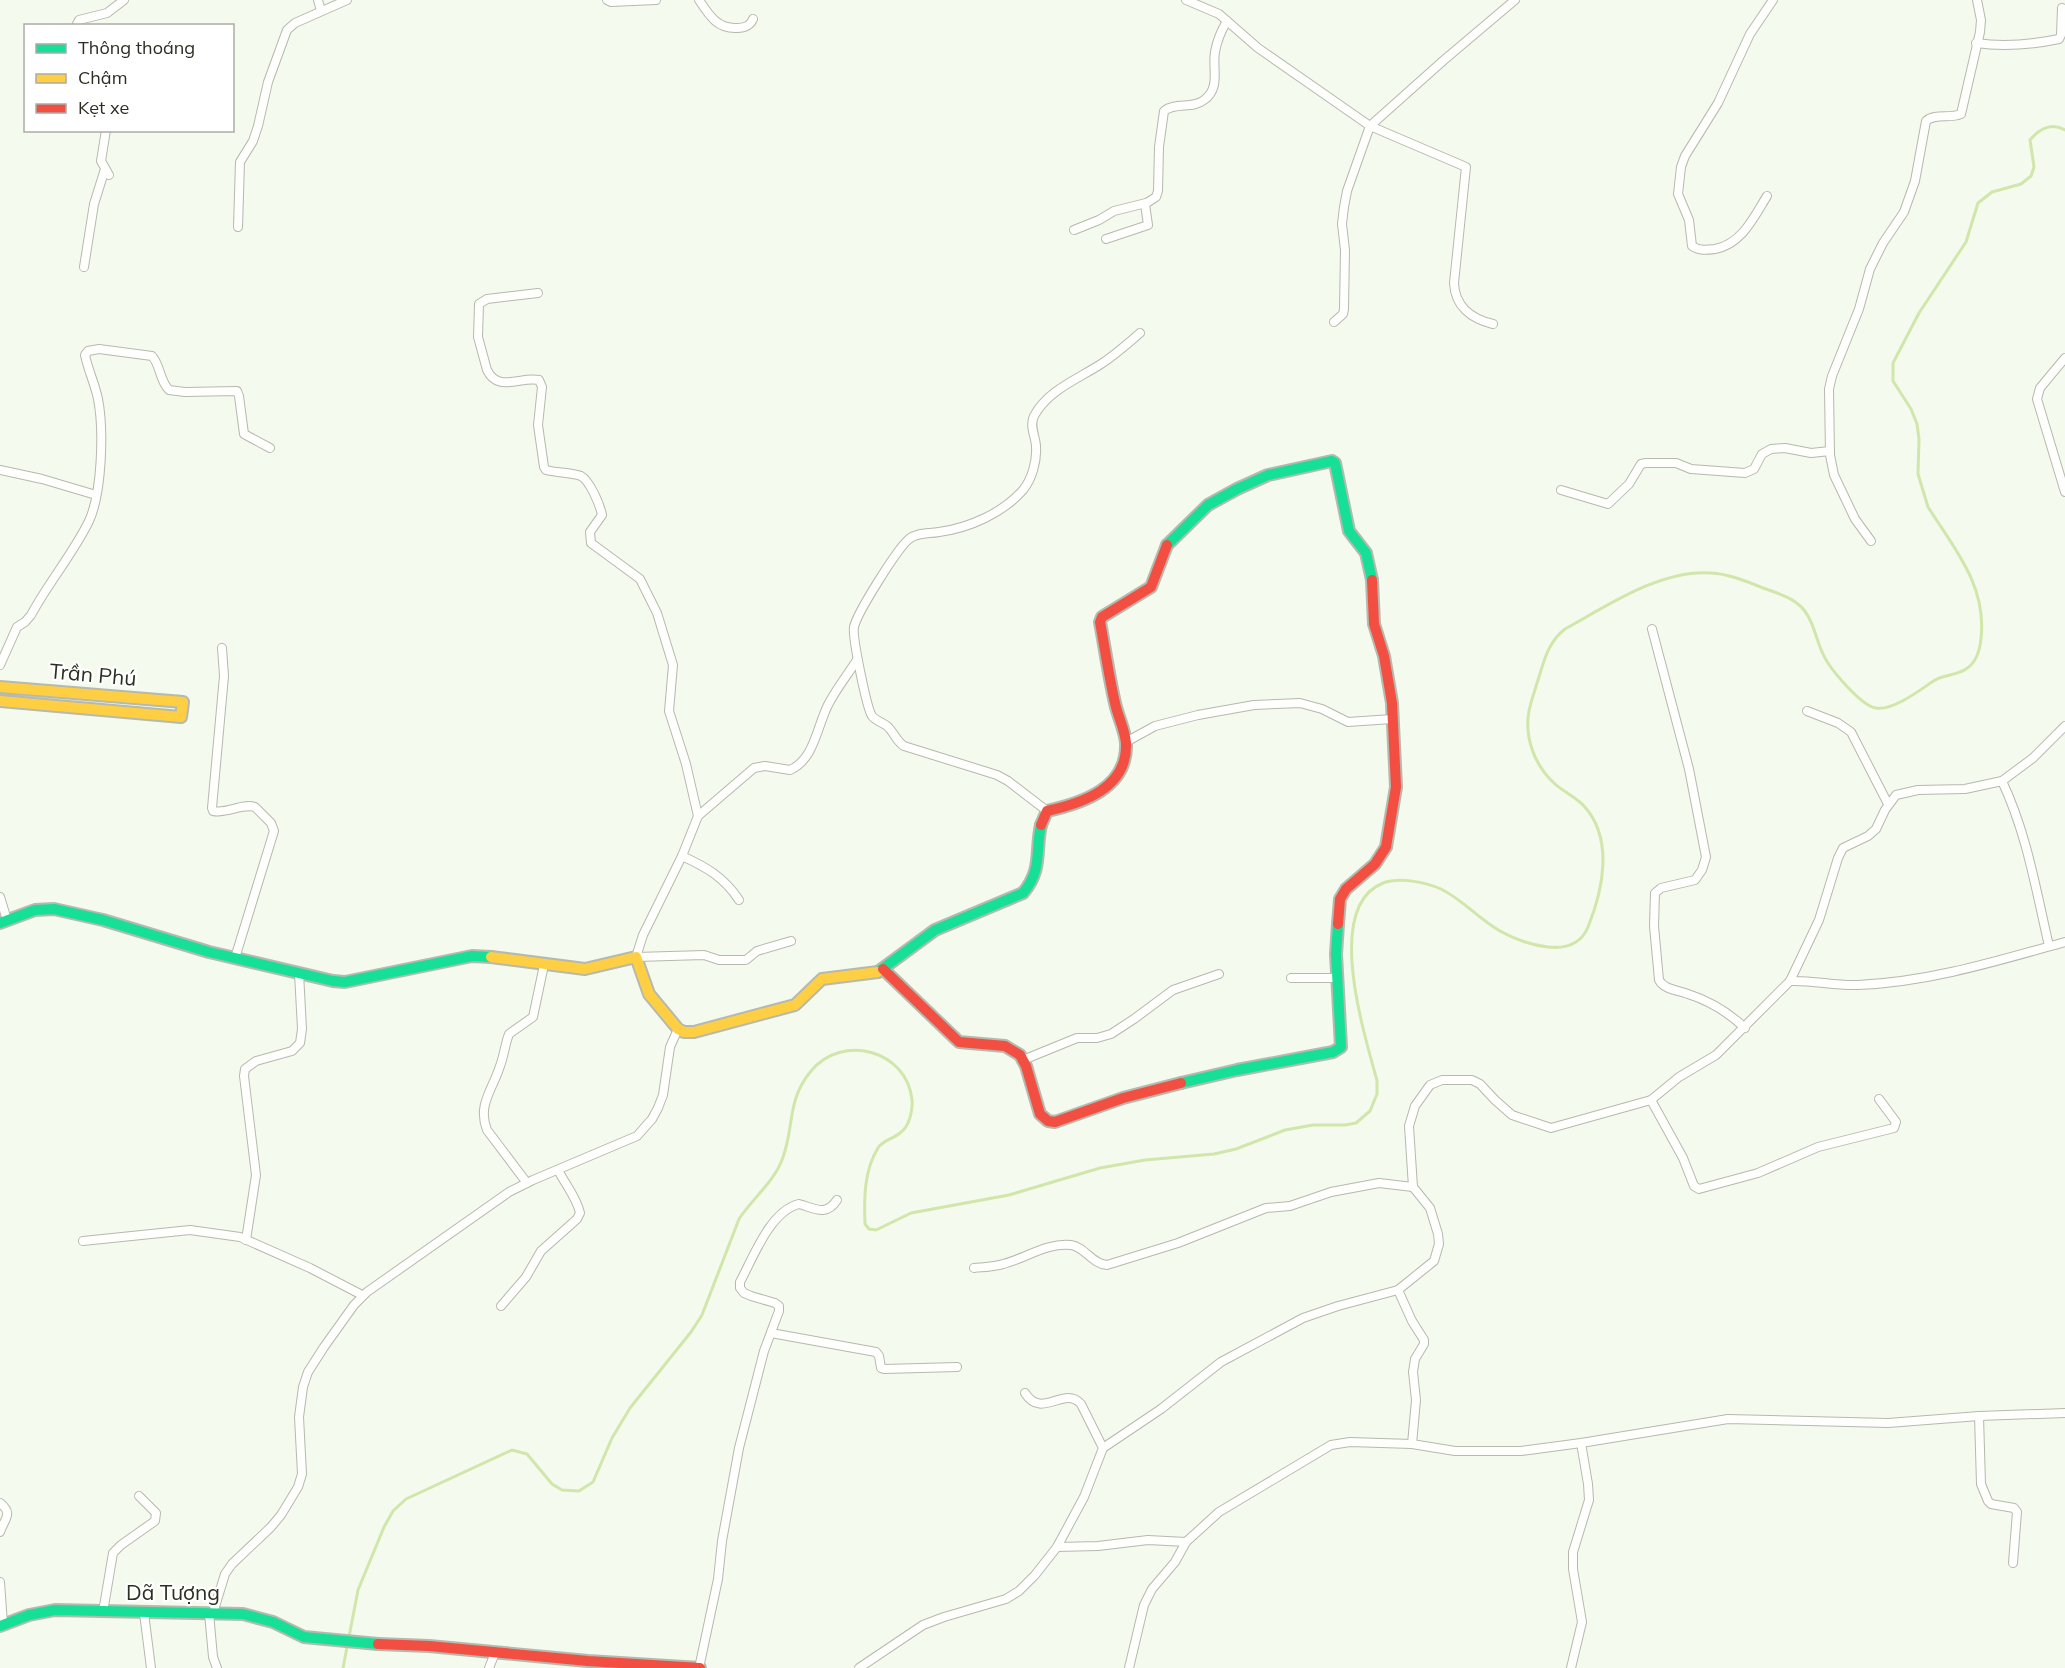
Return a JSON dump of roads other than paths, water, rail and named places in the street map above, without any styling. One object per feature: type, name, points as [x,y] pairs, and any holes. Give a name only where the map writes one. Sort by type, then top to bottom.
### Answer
[{"type":"street","points":[[76,24],[79,20],[107,13],[124,0]]},
{"type":"street","points":[[318,0],[321,11]]},
{"type":"street","points":[[238,227],[240,162],[253,141],[268,82],[287,30],[295,23],[347,0]]},
{"type":"street","points":[[607,0],[612,2],[656,0]]},
{"type":"street","points":[[699,0],[711,18],[726,28],[742,28],[748,26],[753,19]]},
{"type":"street","points":[[1186,0],[1214,11],[1258,48],[1370,126],[1466,167],[1454,283],[1455,293],[1462,307],[1472,316],[1493,324]]},
{"type":"street","points":[[1334,322],[1343,314],[1344,309],[1345,261],[1342,224],[1345,199],[1370,126],[1515,0]]},
{"type":"street","points":[[1767,196],[1752,220],[1732,243],[1722,248],[1706,250],[1695,249],[1692,246],[1689,220],[1678,194],[1684,156],[1718,104],[1750,34],[1773,0]]},
{"type":"street","points":[[1871,541],[1861,528],[1834,475],[1830,451],[1830,382],[1859,309],[1870,269],[1883,243],[1904,212],[1915,181],[1926,121],[1932,117],[1961,114],[1981,20],[1977,0]]},
{"type":"street","points":[[1976,43],[2002,46],[2038,44],[2059,39],[2062,8]]},
{"type":"street","points":[[1074,230],[1114,211],[1146,203],[1156,197],[1164,111],[1169,107],[1202,102],[1211,93],[1215,78],[1215,48],[1227,21]]},
{"type":"street","points":[[84,267],[94,204],[107,172],[101,161],[106,132]]},
{"type":"street","points":[[1106,239],[1148,225],[1146,203]]},
{"type":"street","points":[[538,293],[495,297],[481,301],[479,304],[478,337],[487,370],[489,375],[497,381],[505,383],[539,380],[542,387],[538,425],[544,467],[546,470],[578,475],[586,481],[602,515],[590,532],[591,543],[640,579],[649,594],[673,665],[669,711],[686,764],[698,816]]},
{"type":"street","points":[[1047,811],[997,775],[899,743],[889,728],[872,715],[857,660],[855,624],[883,574],[907,540],[918,534],[941,532],[965,525],[1005,507],[1024,489],[1030,478],[1036,446],[1032,424],[1035,415],[1063,386],[1112,356],[1140,333]]},
{"type":"street","points":[[0,665],[17,627],[31,615],[89,521],[95,504],[102,459],[101,428],[98,397],[85,355],[88,351],[91,349],[152,356],[162,381],[169,390],[177,392],[237,391],[244,434],[270,448]]},
{"type":"street","points":[[2064,362],[2040,388],[2037,399],[2065,492]]},
{"type":"street","points":[[1561,490],[1608,504],[1629,484],[1641,464],[1676,463],[1691,469],[1745,473],[1754,469],[1762,454],[1770,449],[1785,448],[1811,453],[1830,451]]},
{"type":"street","points":[[857,660],[828,705],[809,753],[800,764],[790,770],[765,766],[754,768],[698,816],[682,856],[643,935],[636,957],[649,994],[678,1029],[684,1032],[694,1032],[791,1006],[822,979],[866,974],[884,969],[935,930],[1028,889],[1038,869],[1040,824],[1047,811],[1078,803],[1107,789],[1122,770],[1126,742],[1115,706],[1107,665],[1100,622],[1102,617],[1151,587],[1165,547],[1208,505],[1237,489],[1268,475],[1332,462],[1337,467],[1349,531],[1366,553],[1369,561],[1374,624],[1384,656],[1390,688],[1396,787],[1389,838],[1375,864],[1352,882],[1340,899],[1336,940],[1341,1046],[1333,1052],[1170,1086],[1123,1098],[1076,1116],[1055,1122],[1048,1121],[1041,1116],[1023,1060],[1013,1050],[1005,1046],[959,1042],[884,969]]},
{"type":"street","points":[[0,470],[42,479],[96,495]]},
{"type":"street","points":[[1652,629],[1689,769],[1706,857],[1702,870],[1695,880],[1661,888],[1655,893],[1654,926],[1659,980],[1662,986],[1697,997],[1730,1014],[1745,1028]]},
{"type":"street","points":[[222,648],[224,684],[212,808],[213,811],[221,812],[247,806],[255,807],[271,823],[274,831],[235,958]]},
{"type":"street","name":"Trần Phú","points":[[0,687],[183,702],[181,717],[0,701]]},
{"type":"street","points":[[1126,742],[1146,730],[1172,721],[1254,705],[1300,703],[1322,709],[1348,722],[1392,719]]},
{"type":"street","points":[[1808,711],[1845,727],[1851,732],[1888,804]]},
{"type":"street","points":[[859,1668],[915,1629],[930,1622],[1013,1596],[1035,1575],[1057,1547],[1084,1497],[1103,1448],[1167,1405],[1233,1353],[1303,1318],[1398,1290],[1434,1261],[1439,1244],[1430,1208],[1413,1187],[1409,1126],[1410,1116],[1420,1097],[1435,1081],[1472,1080],[1480,1084],[1512,1115],[1551,1128],[1651,1100],[1679,1077],[1716,1056],[1790,981],[1819,920],[1843,848],[1868,836],[1876,829],[1888,804],[1896,795],[1910,790],[1965,789],[2002,781],[2033,758],[2065,726]]},
{"type":"street","points":[[2002,781],[2014,809],[2029,856],[2049,946]]},
{"type":"street","points":[[682,856],[714,872],[732,889],[738,900]]},
{"type":"street","points":[[0,897],[4,922],[35,910],[54,909],[103,920],[235,958],[333,981],[355,981],[472,956],[504,957],[544,965],[585,969],[636,957],[704,955],[719,960],[746,960],[757,951],[791,941]]},
{"type":"street","points":[[1790,981],[1856,985],[1902,981],[1949,973],[2065,942]]},
{"type":"street","points":[[527,1183],[490,1135],[484,1123],[483,1109],[501,1065],[509,1034],[533,1017],[544,965]]},
{"type":"street","points":[[246,1240],[256,1175],[245,1069],[256,1061],[292,1051],[300,1043],[302,1029],[299,973]]},
{"type":"street","points":[[1023,1060],[1077,1038],[1097,1038],[1111,1034],[1173,990],[1219,974]]},
{"type":"street","points":[[1291,978],[1337,978]]},
{"type":"street","points":[[217,1668],[211,1645],[211,1613],[225,1574],[232,1564],[271,1527],[298,1487],[302,1474],[299,1417],[303,1387],[308,1372],[324,1347],[362,1295],[509,1192],[634,1138],[644,1129],[658,1108],[663,1095],[670,1047],[678,1029]]},
{"type":"street","points":[[1651,1100],[1683,1158],[1694,1186],[1699,1189],[1758,1173],[1818,1147],[1894,1128],[1896,1122],[1879,1099]]},
{"type":"street","points":[[501,1306],[526,1277],[540,1251],[577,1219],[580,1213],[577,1203],[558,1170]]},
{"type":"street","points":[[974,1268],[1001,1265],[1066,1245],[1074,1246],[1101,1264],[1107,1265],[1178,1243],[1266,1208],[1290,1206],[1331,1192],[1379,1182],[1413,1187]]},
{"type":"street","points":[[700,1668],[737,1459],[764,1351],[779,1306],[744,1293],[740,1288],[741,1282],[770,1226],[782,1212],[799,1204],[825,1211],[830,1209],[837,1200]]},
{"type":"street","points":[[83,1241],[190,1230],[225,1234],[246,1240],[310,1268],[362,1295]]},
{"type":"street","points":[[1398,1290],[1412,1321],[1424,1340],[1415,1359],[1413,1372],[1416,1400],[1412,1444]]},
{"type":"street","points":[[771,1333],[876,1353],[879,1356],[881,1368],[884,1369],[957,1368]]},
{"type":"street","points":[[1025,1393],[1029,1400],[1039,1404],[1066,1398],[1077,1400],[1103,1448]]},
{"type":"street","points":[[1129,1668],[1144,1605],[1152,1589],[1175,1562],[1185,1542],[1219,1512],[1320,1449],[1331,1445],[1350,1442],[1412,1444],[1455,1451],[1521,1451],[1728,1419],[1888,1423],[1979,1416],[2065,1413]]},
{"type":"street","points":[[1979,1416],[1983,1491],[1991,1504],[2014,1508],[2017,1512],[2013,1563]]},
{"type":"street","points":[[1571,1668],[1582,1622],[1573,1569],[1573,1552],[1589,1500],[1581,1443]]},
{"type":"street","points":[[103,1612],[113,1553],[155,1521],[156,1514],[140,1496]]},
{"type":"street","points":[[0,1503],[8,1511],[9,1516],[0,1532]]},
{"type":"street","points":[[1057,1547],[1098,1546],[1148,1540],[1185,1542]]},
{"type":"street","points":[[0,1582],[2,1625]]},
{"type":"street","name":"Dã Tượng","points":[[2,1625],[29,1615],[55,1610],[211,1613],[255,1616],[273,1622],[295,1634],[364,1644],[429,1646],[700,1668]]},
{"type":"street","points":[[144,1613],[151,1668]]},
{"type":"street","points":[[489,1668],[495,1653]]},
{"type":"waterway","points":[[343,1668],[358,1590],[384,1527],[393,1511],[406,1499],[512,1450],[527,1454],[552,1484],[562,1490],[579,1491],[593,1482],[612,1438],[630,1408],[702,1315],[739,1219],[768,1184],[782,1160],[794,1104],[803,1082],[824,1059],[839,1052],[855,1050],[871,1052],[886,1059],[898,1069],[907,1083],[912,1100],[908,1123],[900,1133],[878,1148],[867,1175],[865,1224],[869,1229],[876,1230],[911,1213],[1009,1195],[1100,1168],[1145,1160],[1214,1154],[1236,1149],[1285,1130],[1313,1125],[1356,1123],[1370,1111],[1377,1094],[1377,1081],[1364,1034],[1353,974],[1352,944],[1355,918],[1365,897],[1383,883],[1390,881],[1405,880],[1428,884],[1449,893],[1500,931],[1522,941],[1548,947],[1572,944],[1581,938],[1588,927],[1598,897],[1603,865],[1599,834],[1584,806],[1555,784],[1542,769],[1533,751],[1528,731],[1530,707],[1545,659],[1554,640],[1565,629],[1616,600],[1654,583],[1692,573],[1711,573],[1744,580],[1800,605],[1810,621],[1826,660],[1846,686],[1870,706],[1876,708],[1890,706],[1913,695],[1936,679],[1962,671],[1970,666],[1981,642],[1982,619],[1979,601],[1967,568],[1928,507],[1918,474],[1917,424],[1911,409],[1893,381],[1893,363],[1919,313],[1966,242],[1978,203],[1992,192],[2021,184],[2031,176],[2034,167],[2030,140],[2037,133],[2050,127],[2065,130]]}]
